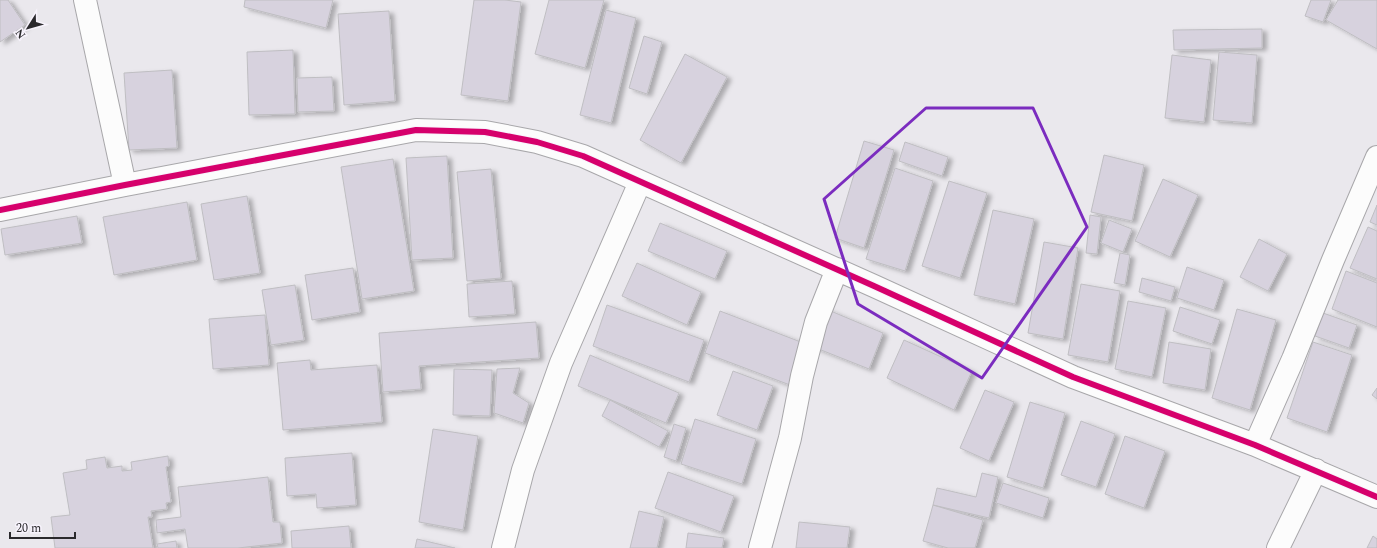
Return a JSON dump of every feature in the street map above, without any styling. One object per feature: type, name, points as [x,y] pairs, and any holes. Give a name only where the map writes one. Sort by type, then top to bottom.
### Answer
[{"type":"street","points":[[85,0],[125,184]]},
{"type":"street","points":[[0,210],[125,184],[416,130],[485,132],[537,142],[583,156],[837,269],[1072,377],[1255,445],[1377,497]]},
{"type":"street","points":[[1255,445],[1294,359],[1333,260],[1377,157]]},
{"type":"street","points":[[503,548],[522,470],[561,363],[640,182]]},
{"type":"street","points":[[760,548],[790,438],[802,376],[816,322],[837,269]]},
{"type":"street","points":[[1278,548],[1316,470]]},
{"type":"highlighted area","points":[[926,108],[1033,108],[1087,227],[982,378],[858,304],[824,199]]},
{"type":"building","points":[[0,0],[8,0],[25,25],[0,42]]},
{"type":"building","points":[[245,0],[333,0],[326,28],[244,7]]},
{"type":"building","points":[[474,0],[505,0],[521,2],[508,101],[461,95]]},
{"type":"building","points":[[549,0],[604,0],[585,68],[535,54]]},
{"type":"building","points":[[1311,0],[1331,0],[1323,22],[1305,16]]},
{"type":"building","points":[[1338,0],[1377,0],[1377,49],[1326,20]]},
{"type":"building","points":[[606,10],[636,18],[611,123],[580,115]]},
{"type":"building","points":[[389,11],[395,101],[344,105],[338,14]]},
{"type":"building","points":[[1262,29],[1262,48],[1174,50],[1173,30]]},
{"type":"building","points":[[644,36],[662,42],[647,94],[629,88]]},
{"type":"building","points":[[293,50],[295,114],[249,115],[247,52]]},
{"type":"building","points":[[1219,52],[1257,55],[1252,123],[1213,120]]},
{"type":"building","points":[[685,54],[727,77],[681,163],[640,140]]},
{"type":"building","points":[[1172,55],[1211,60],[1204,122],[1165,118]]},
{"type":"building","points":[[172,70],[177,148],[129,150],[124,73]]},
{"type":"building","points":[[332,77],[334,111],[298,112],[297,78]]},
{"type":"building","points":[[864,141],[894,150],[864,248],[835,238]]},
{"type":"building","points":[[905,142],[948,157],[942,176],[899,161]]},
{"type":"building","points":[[1104,155],[1144,165],[1132,221],[1091,212]]},
{"type":"building","points":[[447,156],[453,258],[412,260],[406,158]]},
{"type":"building","points":[[393,159],[414,291],[362,299],[341,167]]},
{"type":"building","points":[[895,168],[933,181],[905,271],[866,259]]},
{"type":"building","points":[[491,169],[501,278],[467,281],[457,172]]},
{"type":"building","points":[[1163,179],[1198,195],[1170,257],[1135,241]]},
{"type":"building","points":[[949,181],[987,193],[960,278],[922,266]]},
{"type":"building","points":[[247,196],[260,273],[214,280],[201,204]]},
{"type":"building","points":[[187,202],[197,260],[114,275],[103,217]]},
{"type":"building","points":[[1377,205],[1377,225],[1370,222]]},
{"type":"building","points":[[993,210],[1034,219],[1015,304],[974,295]]},
{"type":"building","points":[[1090,215],[1101,217],[1097,254],[1086,253]]},
{"type":"building","points":[[77,216],[82,243],[5,255],[1,229]]},
{"type":"building","points":[[1109,220],[1132,229],[1123,252],[1101,243]]},
{"type":"building","points":[[660,223],[727,251],[715,279],[648,251]]},
{"type":"building","points":[[1368,227],[1377,231],[1377,279],[1350,268]]},
{"type":"building","points":[[1259,239],[1287,254],[1268,291],[1240,277]]},
{"type":"building","points":[[1044,242],[1078,248],[1063,339],[1028,333]]},
{"type":"building","points":[[1120,253],[1130,255],[1125,285],[1114,283]]},
{"type":"building","points":[[637,263],[701,292],[687,325],[622,296]]},
{"type":"building","points":[[1187,267],[1224,280],[1214,310],[1177,298]]},
{"type":"building","points":[[353,268],[360,312],[312,320],[305,275]]},
{"type":"building","points":[[1346,271],[1377,283],[1377,327],[1332,309]]},
{"type":"building","points":[[1142,278],[1175,287],[1171,301],[1139,292]]},
{"type":"building","points":[[512,281],[515,314],[469,317],[467,284]]},
{"type":"building","points":[[1081,284],[1120,291],[1108,362],[1068,355]]},
{"type":"building","points":[[295,285],[304,340],[271,345],[262,290]]},
{"type":"building","points":[[1128,301],[1166,308],[1152,377],[1115,369]]},
{"type":"building","points":[[607,305],[704,340],[689,382],[593,346]]},
{"type":"building","points":[[1180,307],[1220,320],[1212,344],[1173,331]]},
{"type":"building","points":[[826,309],[883,333],[869,369],[811,346]]},
{"type":"building","points":[[1237,309],[1276,320],[1250,410],[1212,398]]},
{"type":"building","points":[[720,311],[806,344],[790,385],[705,353]]},
{"type":"building","points":[[1323,313],[1357,325],[1349,348],[1315,336]]},
{"type":"building","points":[[265,315],[269,365],[213,369],[209,319]]},
{"type":"building","points":[[536,322],[539,358],[419,366],[421,389],[383,392],[379,333]]},
{"type":"building","points":[[904,340],[972,371],[954,410],[887,378]]},
{"type":"building","points":[[1169,342],[1211,349],[1205,390],[1163,383]]},
{"type":"building","points":[[1313,342],[1352,355],[1327,432],[1287,418]]},
{"type":"building","points":[[590,355],[679,393],[666,423],[578,386]]},
{"type":"building","points":[[310,360],[311,370],[377,365],[382,422],[283,430],[277,363]]},
{"type":"building","points":[[520,368],[513,393],[529,403],[523,423],[494,413],[497,369]]},
{"type":"building","points":[[454,369],[492,370],[490,416],[453,415]]},
{"type":"building","points":[[733,371],[773,386],[757,430],[717,415]]},
{"type":"building","points":[[1377,388],[1377,399],[1372,395]]},
{"type":"building","points":[[985,390],[1014,402],[989,461],[960,448]]},
{"type":"building","points":[[610,400],[668,431],[659,447],[602,416]]},
{"type":"building","points":[[1030,402],[1065,413],[1043,488],[1007,477]]},
{"type":"building","points":[[695,419],[756,439],[742,484],[681,464]]},
{"type":"building","points":[[1081,421],[1115,434],[1096,487],[1061,475]]},
{"type":"building","points":[[674,424],[686,428],[676,461],[664,457]]},
{"type":"building","points":[[433,429],[478,436],[463,530],[419,522]]},
{"type":"building","points":[[1125,436],[1165,451],[1144,508],[1105,494]]},
{"type":"building","points":[[352,453],[356,505],[317,508],[316,494],[287,496],[285,458]]},
{"type":"building","points":[[168,456],[169,466],[166,467],[171,502],[166,503],[167,509],[151,511],[152,517],[148,517],[153,548],[55,548],[51,517],[70,515],[63,473],[87,469],[86,460],[105,457],[107,468],[122,466],[122,471],[132,470],[131,462]]},
{"type":"building","points":[[668,472],[734,496],[721,532],[655,508]]},
{"type":"building","points":[[982,473],[998,477],[989,518],[933,505],[937,488],[976,497]]},
{"type":"building","points":[[268,477],[273,522],[280,522],[282,543],[238,548],[188,548],[185,529],[157,533],[156,520],[181,517],[178,487]]},
{"type":"building","points":[[1003,483],[1049,498],[1043,518],[996,503]]},
{"type":"building","points":[[933,505],[983,520],[975,548],[948,548],[923,541]]},
{"type":"building","points":[[639,511],[664,517],[657,548],[630,548]]},
{"type":"building","points":[[799,522],[850,527],[847,548],[796,548]]},
{"type":"building","points":[[349,526],[351,548],[292,548],[291,531]]},
{"type":"building","points":[[688,533],[724,538],[722,548],[686,548]]},
{"type":"building","points":[[1373,536],[1377,539],[1377,548],[1367,548]]},
{"type":"building","points":[[417,539],[455,548],[415,548]]},
{"type":"building","points":[[176,541],[177,548],[158,548],[157,544]]},
{"type":"cycle path","points":[[0,210],[416,130],[485,132],[537,142],[583,156],[1073,377],[1255,445],[1377,497]]}]
